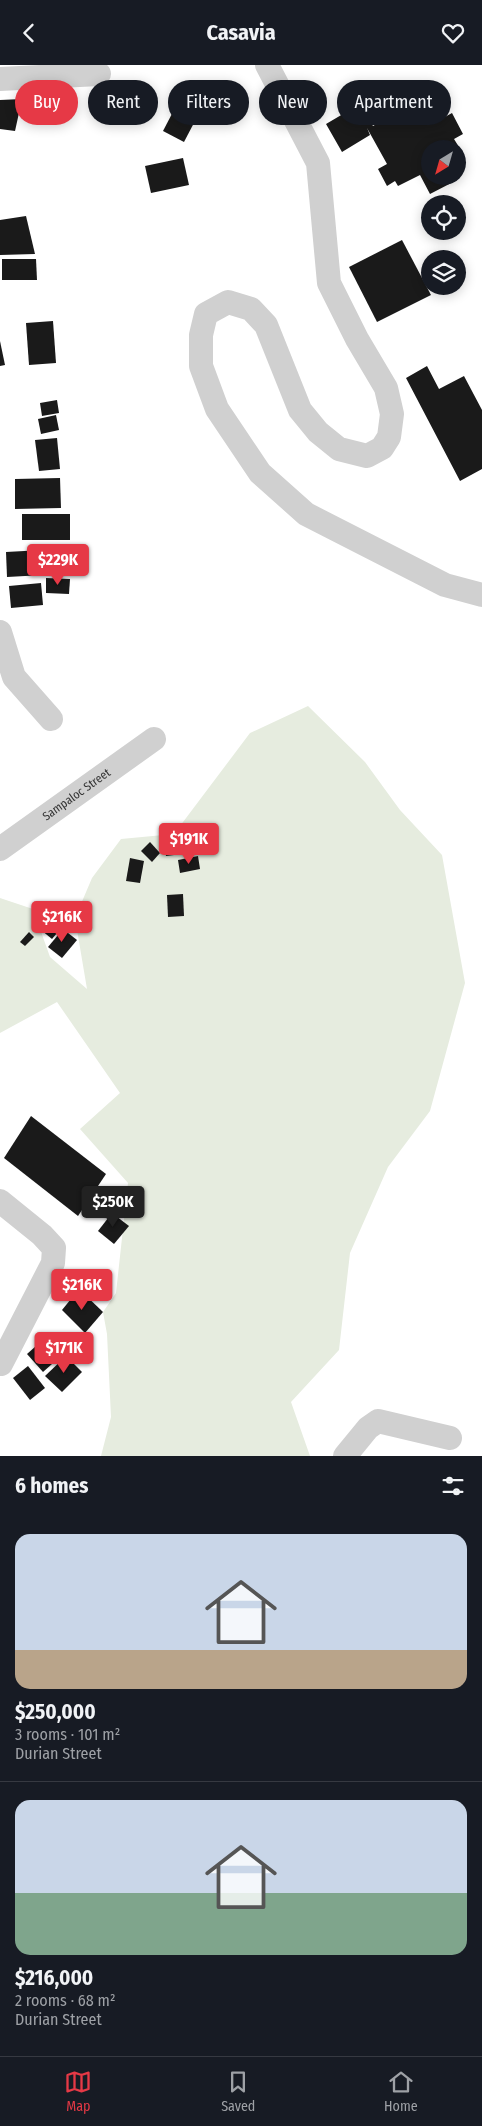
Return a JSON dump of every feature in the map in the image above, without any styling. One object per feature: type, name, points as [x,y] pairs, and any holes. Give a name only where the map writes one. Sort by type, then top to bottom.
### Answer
[{"type":"street","points":[[267,65],[318,163],[329,283],[386,388],[392,414],[389,437],[382,448],[367,456],[339,449],[318,432],[300,410],[266,325],[251,309],[228,302],[206,314],[201,335],[201,366],[217,409],[260,473],[306,514],[445,585],[482,595]]},
{"type":"street","points":[[0,79],[99,74]]},
{"type":"street","points":[[0,632],[14,677],[51,719]]},
{"type":"street","name":"Sampaloc Street","points":[[0,849],[154,739]]},
{"type":"street","points":[[0,1201],[42,1235],[54,1248],[53,1263],[0,1364]]},
{"type":"street","points":[[346,1456],[368,1428],[378,1421],[450,1438]]},
{"type":"shaded area","points":[[308,706],[365,762],[400,810],[442,855],[465,983],[430,1111],[388,1167],[350,1253],[339,1350],[291,1402],[310,1456],[101,1456],[111,1417],[107,1334],[103,1312],[116,1293],[128,1183],[80,1129],[120,1093],[57,1002],[0,1033],[0,898],[33,909],[50,957],[87,989],[75,918],[92,878],[121,839],[174,834],[250,733]]},
{"type":"building","points":[[15,99],[15,131],[0,129],[0,100]]},
{"type":"building","points":[[452,113],[463,134],[455,140],[421,140],[421,177],[420,175],[398,186],[395,181],[387,186],[378,169],[387,164],[367,128],[370,135],[342,152],[327,125],[337,118],[337,125],[451,125]]},
{"type":"building","points":[[168,121],[168,125],[193,125],[184,142],[163,131]]},
{"type":"building","points":[[183,158],[189,185],[151,193],[145,166]]},
{"type":"building","points":[[425,185],[447,185],[430,194]]},
{"type":"building","points":[[26,216],[35,254],[0,255],[0,220]]},
{"type":"building","points":[[402,240],[421,276],[421,295],[431,295],[377,322],[349,267]]},
{"type":"building","points":[[2,259],[36,259],[37,280],[2,280]]},
{"type":"building","points":[[53,321],[56,363],[29,365],[26,323]]},
{"type":"building","points":[[0,341],[5,365],[0,366]]},
{"type":"building","points":[[427,366],[439,389],[464,376],[482,410],[482,469],[460,481],[406,378]]},
{"type":"building","points":[[57,400],[59,413],[42,416],[40,403]]},
{"type":"building","points":[[56,415],[59,430],[41,434],[38,419]]},
{"type":"building","points":[[57,438],[60,469],[39,471],[35,440]]},
{"type":"building","points":[[60,478],[61,508],[15,509],[15,479]]},
{"type":"building","points":[[22,514],[70,514],[70,540],[22,540]]},
{"type":"building","points":[[61,549],[62,574],[7,577],[6,552]]},
{"type":"building","points":[[46,578],[70,579],[69,594],[46,593]]},
{"type":"building","points":[[41,583],[43,605],[11,608],[9,586]]},
{"type":"building","points":[[150,842],[160,853],[152,862],[141,851]]},
{"type":"building","points":[[180,842],[182,854],[166,856],[164,845]]},
{"type":"building","points":[[198,856],[200,869],[180,873],[178,860]]},
{"type":"building","points":[[130,858],[144,861],[140,883],[126,881]]},
{"type":"building","points":[[183,894],[184,916],[168,917],[167,895]]},
{"type":"building","points":[[52,918],[63,926],[52,939],[41,930]]},
{"type":"building","points":[[63,929],[77,940],[62,958],[48,947]]},
{"type":"building","points":[[29,932],[34,937],[25,946],[20,942]]},
{"type":"building","points":[[31,1116],[106,1174],[78,1216],[4,1158]]},
{"type":"building","points":[[112,1213],[129,1226],[114,1244],[98,1231]]},
{"type":"building","points":[[79,1289],[103,1312],[85,1333],[62,1310]]},
{"type":"building","points":[[45,1338],[61,1356],[43,1372],[27,1354]]},
{"type":"building","points":[[66,1356],[82,1372],[62,1392],[45,1376]]},
{"type":"building","points":[[28,1366],[45,1388],[30,1400],[13,1378]]}]
